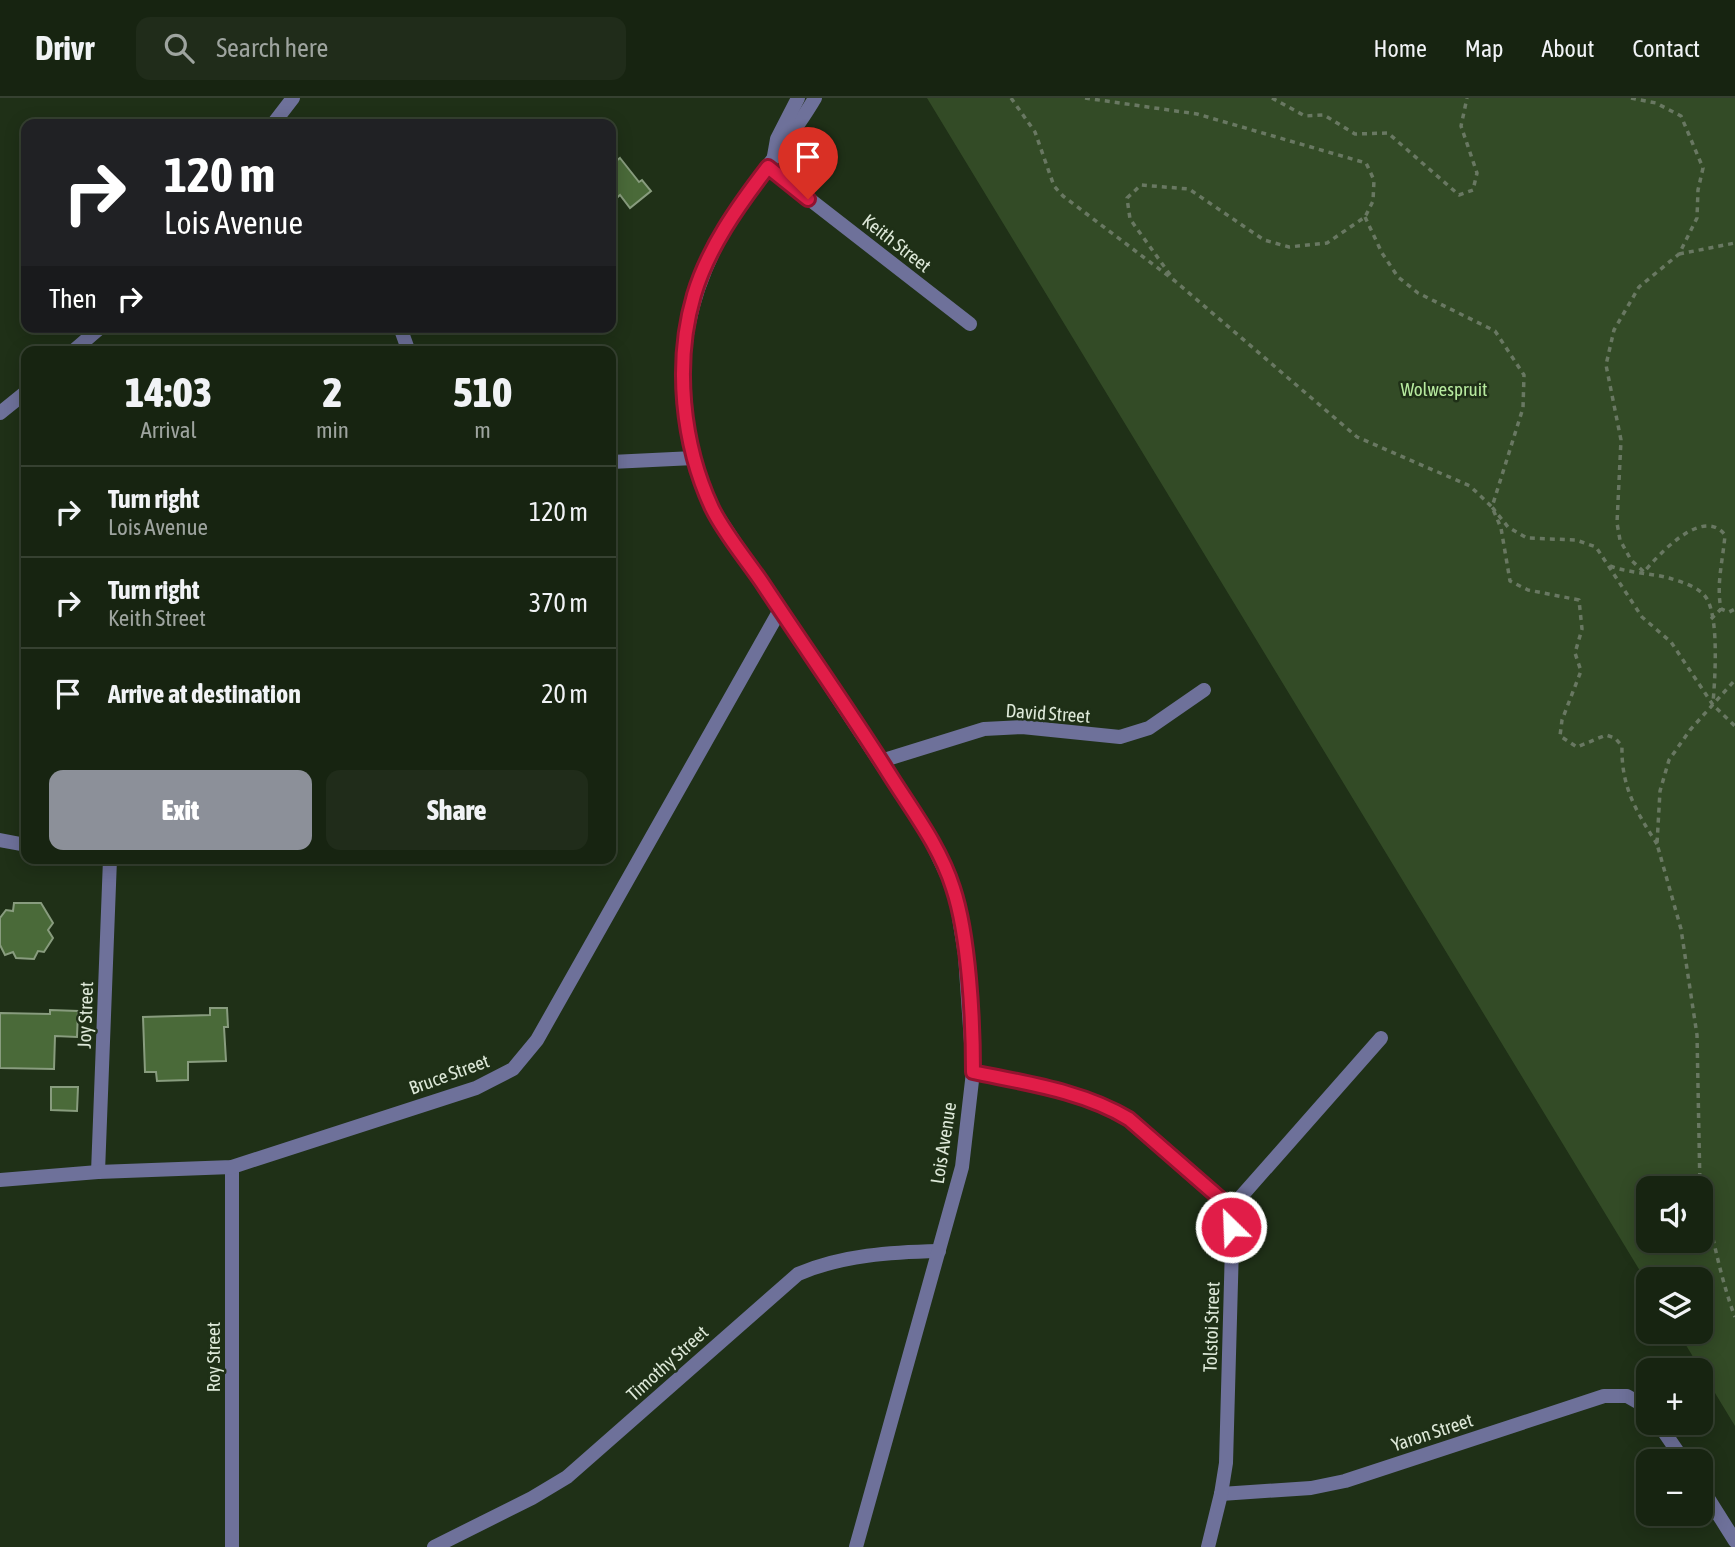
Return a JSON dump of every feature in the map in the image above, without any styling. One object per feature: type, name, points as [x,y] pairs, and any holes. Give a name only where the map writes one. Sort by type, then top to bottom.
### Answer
[{"type":"street","points":[[277,119],[293,98]]},
{"type":"street","name":"Lois Avenue","points":[[770,162],[798,98]]},
{"type":"street","name":"Lois Avenue","points":[[815,98],[792,136],[742,202],[710,255],[694,296],[683,365],[683,393],[694,458],[713,509],[928,835],[953,888],[965,955],[973,1072],[962,1167],[856,1547]]},
{"type":"street","name":"Keith Street","points":[[770,162],[970,324]]},
{"type":"street","points":[[79,346],[94,333]]},
{"type":"street","points":[[0,413],[21,396]]},
{"type":"street","points":[[616,462],[694,458]]},
{"type":"street","name":"Bruce Street","points":[[0,1180],[98,1172],[232,1167],[476,1088],[513,1069],[537,1040],[780,610]]},
{"type":"street","name":"David Street","points":[[881,761],[984,729],[1021,727],[1120,737],[1149,727],[1204,690]]},
{"type":"street","points":[[0,840],[21,844]]},
{"type":"street","name":"Joy Street","points":[[98,1172],[110,864]]},
{"type":"street","points":[[973,1072],[1036,1085],[1112,1109],[1129,1119],[1231,1208],[1381,1038]]},
{"type":"street","name":"Roy Street","points":[[232,1167],[232,1547]]},
{"type":"street","name":"Tolstoi Street","points":[[1208,1547],[1226,1463],[1231,1208]]},
{"type":"street","name":"Timothy Street","points":[[434,1547],[532,1498],[567,1477],[798,1273],[831,1262],[905,1252],[939,1251]]},
{"type":"street","name":"Yaron Street","points":[[1221,1494],[1311,1488],[1345,1481],[1604,1396],[1627,1396],[1636,1401]]},
{"type":"street","points":[[1713,1506],[1735,1541]]},
{"type":"path","points":[[1011,98],[1035,132],[1054,186],[1063,196],[1175,281],[1357,437],[1470,486],[1508,527],[1527,538],[1576,540],[1596,547],[1610,566],[1623,592],[1642,617],[1671,642],[1713,705],[1735,726]]},
{"type":"path","points":[[1085,98],[1197,114],[1366,163],[1374,180],[1373,201],[1365,216],[1327,243],[1289,247],[1264,240],[1189,189],[1141,185],[1127,198],[1130,219],[1175,281]]},
{"type":"path","points":[[1272,98],[1305,116],[1324,115],[1355,134],[1388,133],[1459,195],[1473,190],[1477,173],[1461,127],[1467,98]]},
{"type":"path","points":[[1631,98],[1656,103],[1681,116],[1703,168],[1698,190],[1697,218],[1679,254],[1639,287],[1614,330],[1606,365],[1621,440],[1617,523],[1620,540],[1631,560],[1644,572]]},
{"type":"path","points":[[1365,216],[1381,253],[1398,277],[1418,293],[1495,331],[1524,375],[1523,408],[1492,507],[1501,528],[1510,581],[1528,590],[1580,600],[1582,629],[1575,653],[1581,671],[1562,720],[1560,736],[1577,747],[1606,735],[1615,738],[1622,746],[1621,770],[1634,808],[1657,844],[1681,929],[1697,1035],[1701,1176]]},
{"type":"path","points":[[1679,254],[1735,243]]},
{"type":"path","points":[[1644,572],[1669,545],[1692,530],[1708,525],[1720,529],[1725,535],[1717,589],[1721,609]]},
{"type":"path","points":[[1610,566],[1623,571],[1644,572],[1693,587],[1707,599],[1716,667],[1713,705]]},
{"type":"path","points":[[1721,609],[1729,612],[1735,610]]},
{"type":"path","points":[[1711,619],[1721,609]]},
{"type":"path","points":[[1657,844],[1660,792],[1669,760],[1690,730],[1735,680]]},
{"type":"path","points":[[1713,1235],[1720,1275],[1735,1317]]},
{"type":"green space","name":"Wolwespruit","points":[[927,98],[1735,98],[1735,1426],[1713,1390],[1713,1358],[1694,1358],[1685,1344],[1713,1344],[1713,1267],[1638,1267]]},
{"type":"building","points":[[620,158],[639,182],[642,180],[651,191],[630,208],[620,195],[616,199],[616,161]]},
{"type":"building","points":[[14,903],[41,903],[53,923],[48,930],[53,938],[44,952],[38,951],[34,959],[16,958],[13,952],[5,955],[0,945],[0,918],[6,910],[13,911]]},
{"type":"building","points":[[210,1008],[227,1008],[228,1027],[224,1027],[226,1061],[188,1062],[188,1080],[157,1081],[156,1072],[145,1072],[143,1017],[210,1015]]},
{"type":"building","points":[[50,1010],[78,1011],[77,1037],[55,1036],[54,1069],[0,1068],[0,1013],[50,1014]]},
{"type":"building","points":[[51,1087],[78,1087],[77,1111],[51,1110]]},
{"type":"route","points":[[808,199],[768,167],[742,202],[710,255],[694,296],[683,365],[683,393],[694,458],[713,509],[881,761],[942,861],[953,888],[965,955],[973,1072],[1036,1085],[1112,1109],[1129,1119],[1231,1208],[1231,1227]]}]
